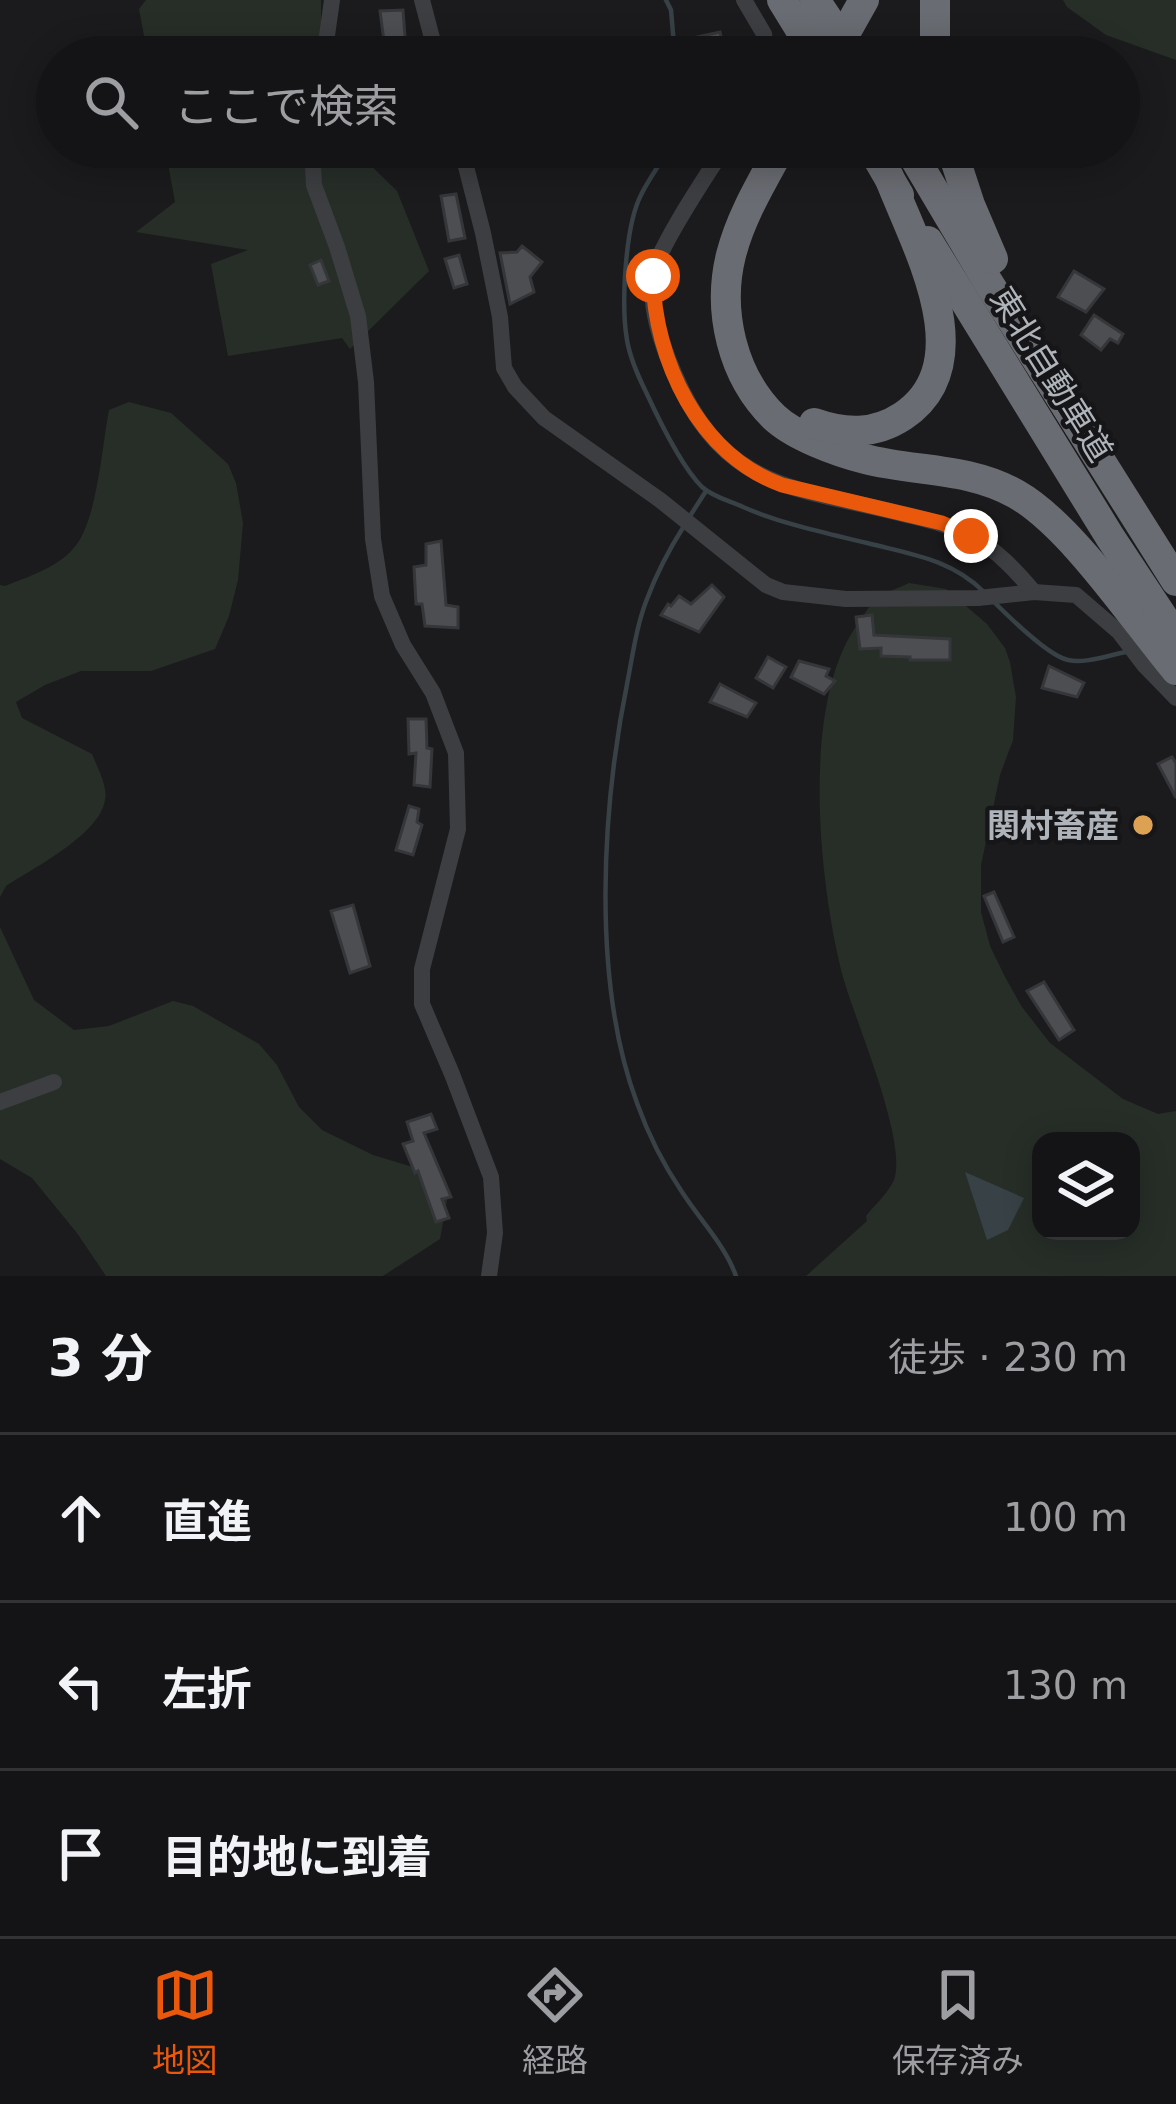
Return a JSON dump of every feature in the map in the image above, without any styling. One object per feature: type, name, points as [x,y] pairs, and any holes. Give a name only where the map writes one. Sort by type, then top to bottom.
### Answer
[{"type":"highway","points":[[782,0],[804,36]]},
{"type":"highway","points":[[815,0],[838,36]]},
{"type":"highway","points":[[844,36],[864,0]]},
{"type":"highway","points":[[862,36],[881,0]]},
{"type":"highway","points":[[935,0],[935,36]]},
{"type":"highway","points":[[771,168],[742,222],[730,259],[725,308],[734,353],[749,386],[776,419],[817,442],[866,459],[969,475],[1017,494],[1058,528],[1176,670]]},
{"type":"highway","points":[[788,168],[749,247],[740,318],[751,358],[770,391],[798,414],[837,431],[856,433],[899,419],[917,405],[940,364],[943,340],[936,302],[889,177]]},
{"type":"highway","name":"東北自動車道","points":[[884,168],[1176,637]]},
{"type":"highway","name":"東北自動車道","points":[[921,168],[1176,581]]},
{"type":"highway","points":[[958,168],[1000,275],[1080,429]]},
{"type":"street","points":[[326,36],[332,0]]},
{"type":"street","points":[[422,0],[431,36]]},
{"type":"street","points":[[744,0],[764,36]]},
{"type":"street","points":[[313,168],[314,185],[358,316],[373,539],[382,596],[403,645],[433,693],[456,753],[458,829],[422,969],[422,1004],[491,1177],[495,1233],[488,1276]]},
{"type":"street","points":[[466,168],[500,317],[505,368],[515,387],[544,418],[660,500],[766,585],[783,592],[846,598],[1076,595],[1128,636],[1140,659],[1176,698]]},
{"type":"street","points":[[712,168],[661,251],[653,276],[657,325],[665,351],[676,380],[713,439],[763,478],[942,523],[971,536],[1005,560],[1034,592]]},
{"type":"street","points":[[0,1102],[54,1082]]},
{"type":"shaded area","points":[[146,0],[321,0],[321,36],[144,36],[139,9]]},
{"type":"shaded area","points":[[1063,0],[1176,0],[1176,60],[1140,47],[1140,36],[1106,35]]},
{"type":"shaded area","points":[[169,168],[373,168],[397,191],[429,271],[350,349],[342,338],[228,356],[211,264],[248,250],[136,232],[175,202]]},
{"type":"shaded area","points":[[129,402],[171,413],[228,464],[243,523],[229,616],[215,649],[151,671],[81,671],[16,702],[22,718],[92,754],[106,795],[100,813],[79,837],[6,886],[0,897],[0,585],[41,571],[73,549],[93,504],[109,410]]},
{"type":"shaded area","points":[[909,583],[946,589],[987,624],[1005,648],[1016,697],[1013,740],[1000,775],[981,865],[981,912],[990,946],[1022,1007],[1050,1043],[1123,1099],[1158,1114],[1176,1111],[1176,1276],[806,1276],[867,1221],[894,1180],[894,1138],[834,939],[820,794],[828,697],[841,655],[874,601]]},
{"type":"shaded area","points":[[0,927],[34,1000],[74,1030],[109,1026],[173,1001],[193,1006],[259,1044],[277,1065],[299,1107],[322,1130],[373,1155],[426,1171],[447,1200],[440,1239],[383,1276],[106,1276],[32,1178],[0,1159]]},
{"type":"shaded area","points":[[965,1172],[1024,1198],[1008,1230],[987,1240]]},
{"type":"building","points":[[403,10],[405,36],[383,36],[380,11]]},
{"type":"building","points":[[456,194],[465,238],[449,241],[441,196]]},
{"type":"building","points":[[522,246],[542,262],[530,277],[534,292],[510,304],[500,253],[517,252]]},
{"type":"building","points":[[459,255],[467,284],[454,288],[445,259]]},
{"type":"building","points":[[321,260],[329,281],[318,285],[310,265]]},
{"type":"building","points":[[1074,271],[1104,289],[1086,312],[1058,297]]},
{"type":"building","points":[[1094,315],[1123,334],[1118,343],[1110,339],[1101,350],[1081,335]]},
{"type":"building","points":[[441,541],[446,605],[458,607],[458,628],[425,626],[422,604],[416,604],[414,567],[426,565],[426,544]]},
{"type":"building","points":[[712,585],[724,597],[699,632],[661,615],[679,596],[691,604]]},
{"type":"building","points":[[872,615],[874,635],[950,639],[950,660],[910,660],[881,656],[881,648],[860,649],[856,617]]},
{"type":"building","points":[[768,657],[786,667],[773,688],[756,678]]},
{"type":"building","points":[[799,661],[829,669],[826,676],[835,681],[824,694],[791,677]]},
{"type":"building","points":[[1049,666],[1084,683],[1077,697],[1042,688]]},
{"type":"building","points":[[720,684],[756,703],[747,717],[710,702]]},
{"type":"building","points":[[408,719],[426,719],[427,748],[432,749],[430,787],[414,785],[416,753],[409,754]]},
{"type":"building","points":[[1172,757],[1176,763],[1176,798],[1158,764]]},
{"type":"building","points":[[409,806],[419,809],[417,822],[422,825],[413,855],[396,850]]},
{"type":"building","points":[[994,892],[1014,937],[1003,942],[984,896]]},
{"type":"building","points":[[353,905],[370,966],[350,973],[331,911]]},
{"type":"building","points":[[1044,982],[1074,1030],[1059,1040],[1027,991]]},
{"type":"building","points":[[431,1114],[437,1129],[424,1133],[451,1197],[442,1199],[449,1218],[436,1222],[403,1144],[413,1141],[407,1122]]},
{"type":"waterway","points":[[666,0],[673,36]]},
{"type":"waterway","points":[[657,168],[631,226],[625,325],[637,373],[686,467],[702,487],[722,499],[789,523],[929,559],[958,572],[984,592]]},
{"type":"waterway","points":[[690,516],[706,491]]},
{"type":"waterway","points":[[684,526],[647,599],[628,679],[607,837],[607,948],[622,1055],[641,1115],[668,1171],[719,1243],[736,1276]]},
{"type":"waterway","points":[[992,600],[1060,657],[1082,661],[1126,652]]},
{"type":"place","name":"関村畜産","points":[[1143,825]]},
{"type":"route","points":[[653,276],[657,325],[676,380],[727,454],[748,470],[782,485],[942,523],[971,536]]}]
